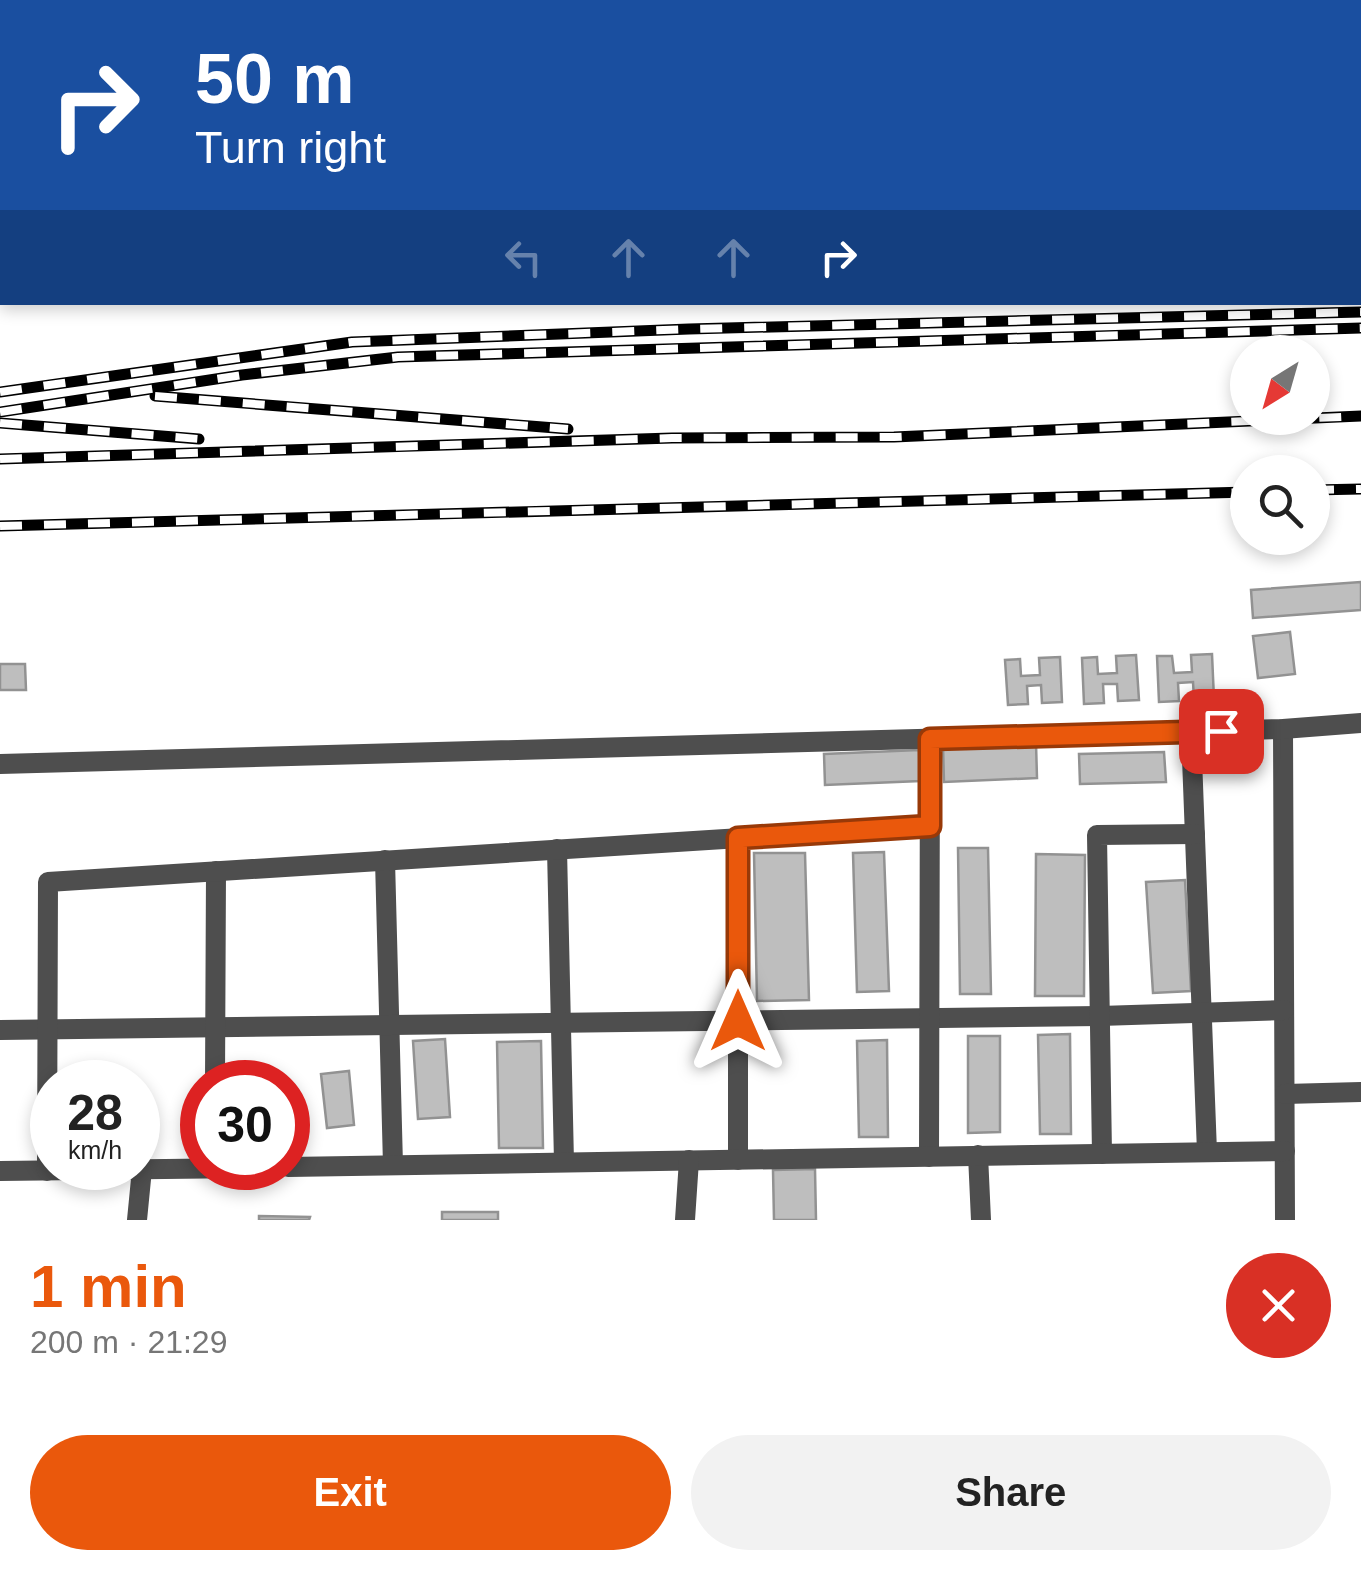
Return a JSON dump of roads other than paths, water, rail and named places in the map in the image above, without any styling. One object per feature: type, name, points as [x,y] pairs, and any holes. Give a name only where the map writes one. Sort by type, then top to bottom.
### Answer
[{"type":"street","points":[[0,764],[1190,732],[1361,723]]},
{"type":"street","points":[[1282,729],[1285,1220]]},
{"type":"street","points":[[1190,732],[1207,1152]]},
{"type":"street","points":[[929,1156],[930,739]]},
{"type":"street","points":[[48,1060],[48,882],[930,826]]},
{"type":"street","points":[[1102,1154],[1097,835],[1195,834]]},
{"type":"street","points":[[738,838],[738,1160]]},
{"type":"street","points":[[556,849],[564,1162]]},
{"type":"street","points":[[385,860],[393,1165]]},
{"type":"street","points":[[215,1060],[216,871]]},
{"type":"street","points":[[0,1030],[1100,1016],[1284,1010]]},
{"type":"street","points":[[1284,1094],[1361,1092]]},
{"type":"street","points":[[310,1167],[1285,1150]]},
{"type":"street","points":[[978,1156],[981,1220]]},
{"type":"street","points":[[685,1220],[689,1160]]},
{"type":"street","points":[[0,1171],[30,1171]]},
{"type":"street","points":[[137,1220],[140,1190]]},
{"type":"railway","points":[[0,392],[352,342],[1361,312]]},
{"type":"railway","points":[[0,412],[242,375],[398,357],[1361,328]]},
{"type":"railway","points":[[155,396],[568,429]]},
{"type":"railway","points":[[0,459],[672,438],[894,437],[1361,416]]},
{"type":"railway","points":[[0,423],[199,439]]},
{"type":"railway","points":[[1330,490],[1361,489]]},
{"type":"railway","points":[[0,526],[1230,492]]}]
